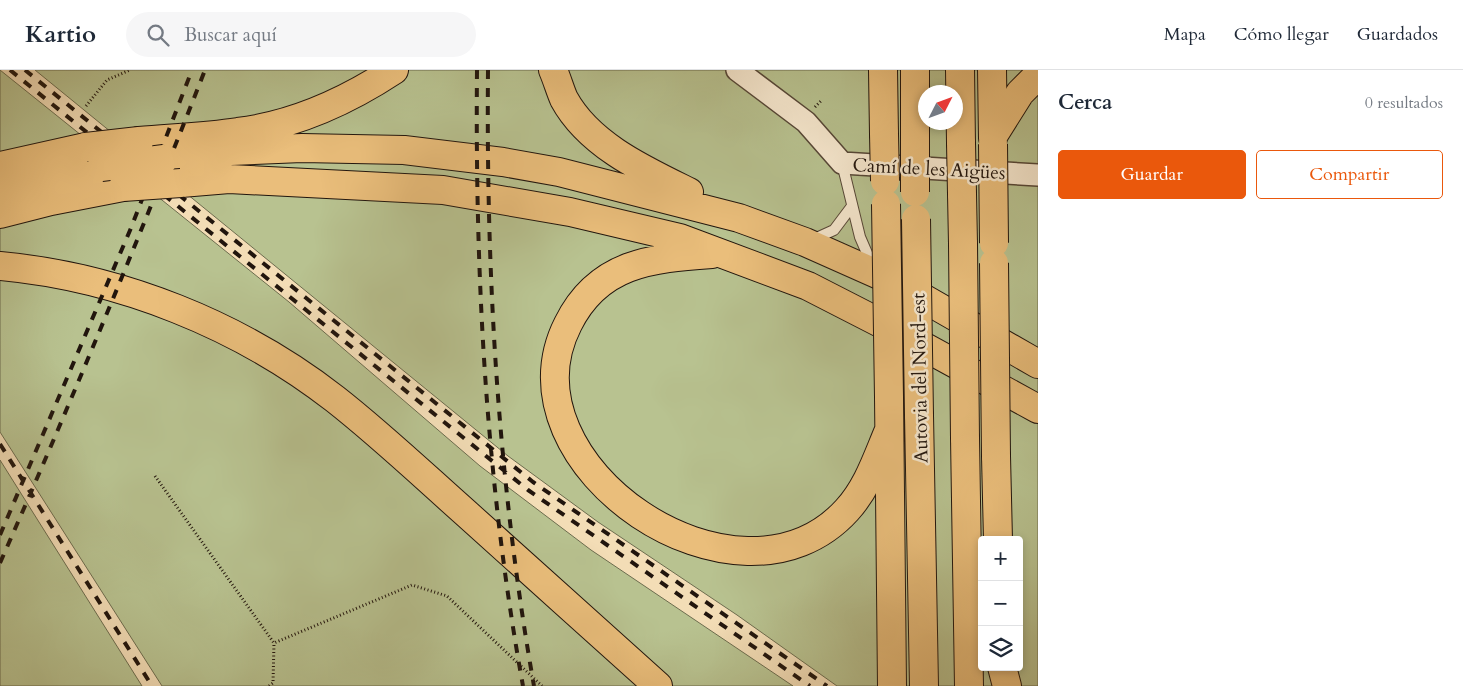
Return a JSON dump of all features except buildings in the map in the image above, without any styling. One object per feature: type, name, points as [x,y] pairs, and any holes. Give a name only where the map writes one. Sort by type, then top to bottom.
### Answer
[{"type":"highway","points":[[0,189],[44,178],[139,141],[239,132],[298,119],[340,101],[394,70]]},
{"type":"highway","points":[[553,70],[565,99],[581,122],[610,148],[658,177],[740,218]]},
{"type":"highway","points":[[883,70],[892,684]]},
{"type":"highway","name":"Autovia del Nord-est","points":[[915,70],[924,686]]},
{"type":"highway","points":[[960,70],[969,686]]},
{"type":"highway","points":[[992,70],[998,536]]},
{"type":"highway","points":[[993,140],[1020,93],[1038,75]]},
{"type":"highway","points":[[0,166],[94,157],[164,159],[231,151],[293,148],[404,150],[503,162],[558,172],[740,218],[805,242],[895,282],[1038,364]]},
{"type":"highway","points":[[0,214],[50,201],[123,187],[229,179],[442,190],[570,212],[680,238],[808,286],[1038,409]]},
{"type":"highway","points":[[719,254],[657,259],[627,267],[603,280],[588,294],[567,324],[555,360],[555,389],[558,409],[572,442],[605,484],[640,514],[667,530],[695,542],[716,548],[748,553],[779,549],[814,536],[846,512],[868,480],[889,430]]},
{"type":"highway","points":[[0,266],[51,273],[130,292],[196,317],[286,365],[357,417],[658,686]]},
{"type":"highway","points":[[1001,686],[1002,671]]},
{"type":"highway","points":[[1003,671],[1007,686]]},
{"type":"street","name":"Camí de les Aigües","points":[[737,70],[806,122],[842,164],[1038,175]]},
{"type":"lane","points":[[842,164],[860,237],[876,274]]},
{"type":"lane","points":[[805,242],[834,230],[852,206]]},
{"type":"path","points":[[86,106],[107,80],[130,70]]},
{"type":"path","points":[[155,476],[274,643],[273,684],[269,686]]},
{"type":"path","points":[[274,643],[412,585],[447,596],[542,686]]},
{"type":"green space","points":[[0,70],[289,302],[480,466],[591,550],[793,686],[162,686],[0,432]]},
{"type":"green space","points":[[35,70],[1038,70],[1038,686],[837,686],[737,615],[598,522],[508,456]]},
{"type":"green space","points":[[0,460],[142,686],[0,686]]},
{"type":"railway","points":[[10,70],[528,490],[810,686]]},
{"type":"railway","points":[[25,70],[533,482],[827,686]]},
{"type":"railway","points":[[0,535],[131,228],[192,70]]},
{"type":"railway","points":[[0,563],[105,318],[205,70]]},
{"type":"railway","points":[[477,70],[478,225],[485,379],[500,533],[510,610],[523,686]]},
{"type":"railway","points":[[488,70],[489,225],[497,379],[511,533],[534,686]]},
{"type":"railway","points":[[0,444],[152,686]]}]
